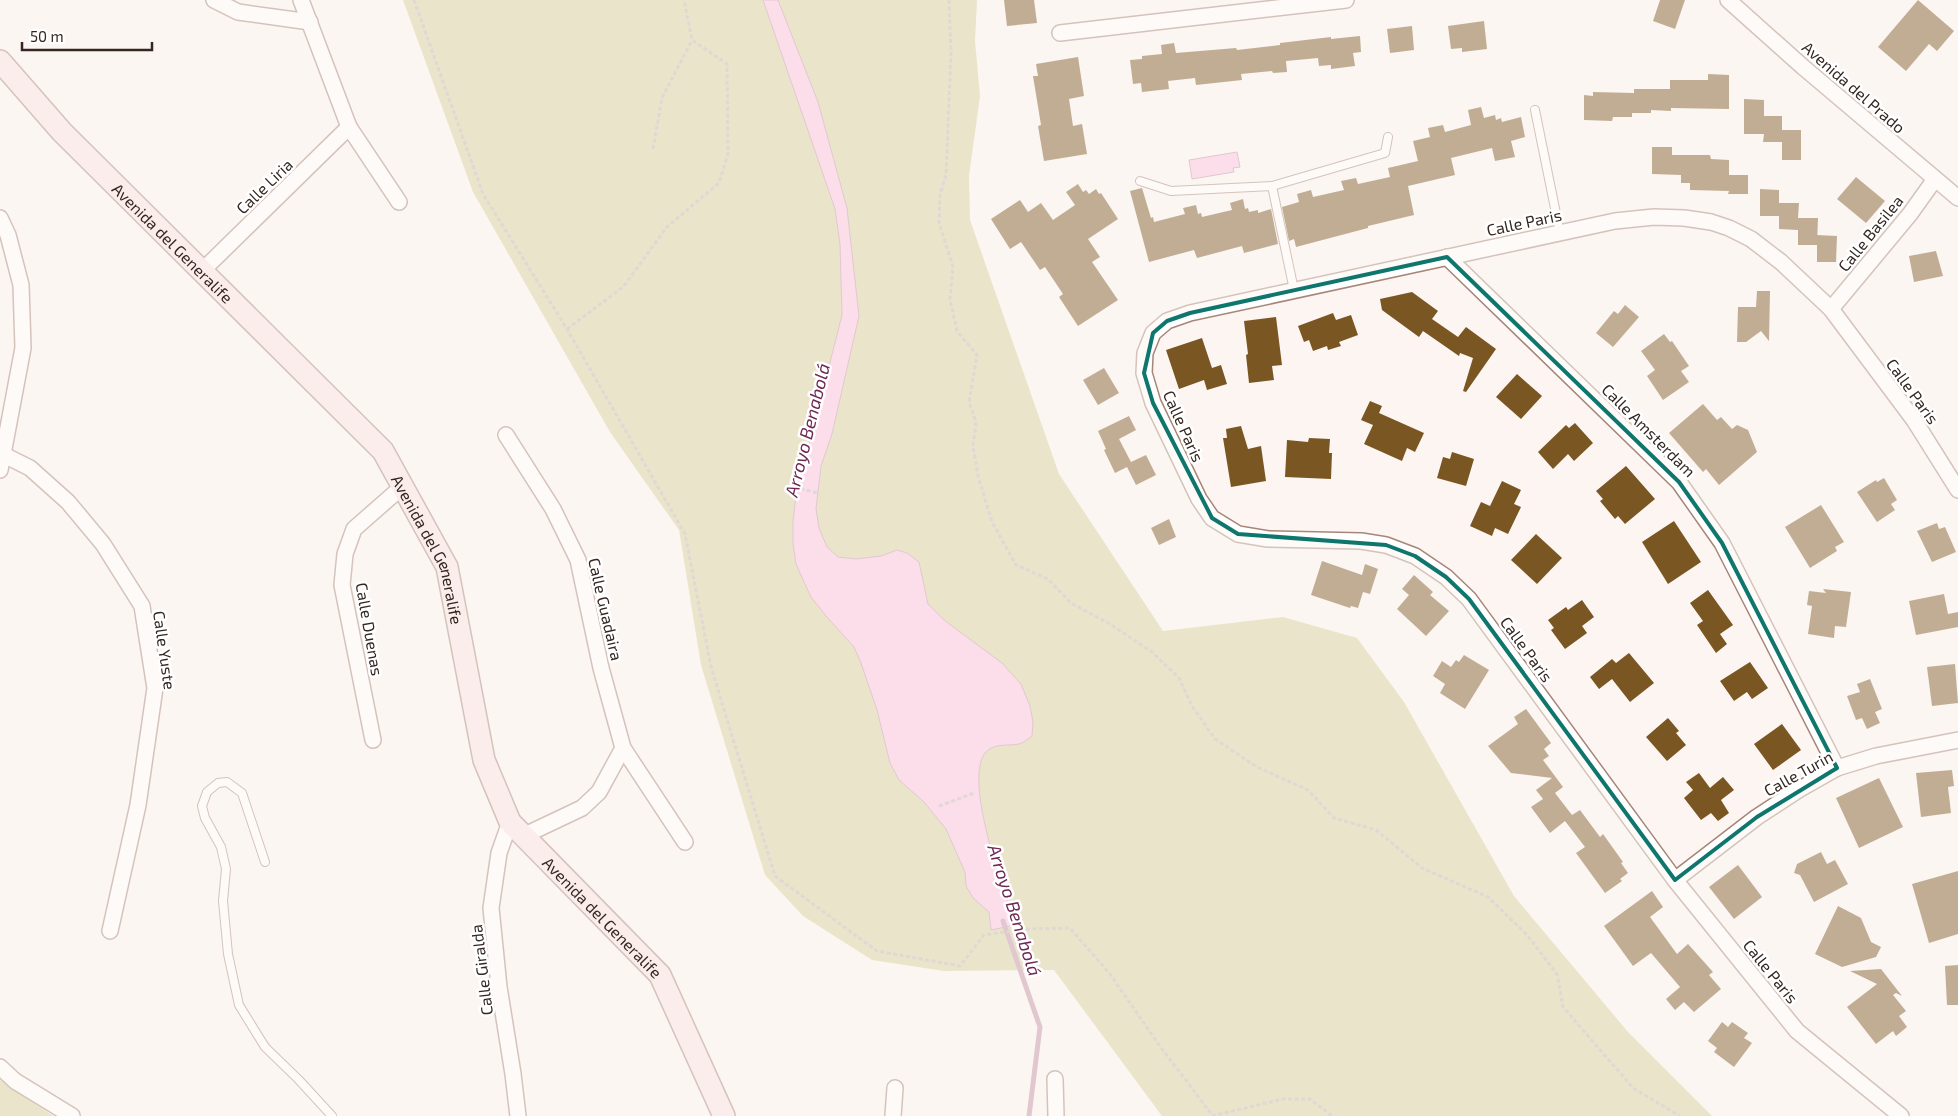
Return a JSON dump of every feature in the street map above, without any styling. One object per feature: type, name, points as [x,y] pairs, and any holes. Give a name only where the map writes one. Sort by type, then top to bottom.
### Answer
[{"type":"street","points":[[214,0],[238,12],[310,22]]},
{"type":"street","points":[[301,0],[349,127],[399,202]]},
{"type":"street","points":[[1060,33],[1346,0]]},
{"type":"street","name":"Avenida del Prado","points":[[1728,0],[1803,67],[1958,198]]},
{"type":"street","name":"Avenida del Generalife","points":[[0,61],[62,132],[383,451],[447,568],[484,760],[517,829],[660,975],[724,1116]]},
{"type":"street","name":"Calle Liria","points":[[202,270],[349,127]]},
{"type":"street","name":"Calle Basilea","points":[[1831,309],[1910,214],[1935,179]]},
{"type":"street","name":"Calle Paris","points":[[1901,1116],[1796,1031],[1675,880],[1469,599],[1446,577],[1415,556],[1386,545],[1361,541],[1268,539],[1238,534],[1212,518],[1199,499],[1153,402],[1144,373],[1145,353],[1153,333],[1168,321],[1190,313],[1615,221],[1654,217],[1684,218],[1711,222],[1729,228],[1751,239],[1781,262],[1831,309],[1914,420],[1958,490]]},
{"type":"street","points":[[0,218],[8,235],[21,284],[23,348],[2,462]]},
{"type":"street","name":"Calle Amsterdam","points":[[1447,257],[1679,482],[1722,543],[1837,768]]},
{"type":"street","name":"Calle Guadaira","points":[[506,436],[553,509],[578,560],[601,668],[623,748],[685,842]]},
{"type":"street","name":"Calle Yuste","points":[[2,462],[30,468],[68,502],[103,544],[142,606],[156,688],[138,805],[110,931]]},
{"type":"street","name":"Calle Duenas","points":[[373,740],[342,585],[345,554],[354,529],[403,486]]},
{"type":"street","name":"Calle Turin","points":[[1675,880],[1757,817],[1837,768],[1876,756],[1958,740]]},
{"type":"street","points":[[517,829],[582,808],[599,792],[623,748]]},
{"type":"street","name":"Calle Giralda","points":[[517,829],[498,853],[491,908],[499,987],[518,1116]]},
{"type":"street","points":[[0,1067],[15,1080],[72,1116]]},
{"type":"street","points":[[1055,1079],[1056,1116]]},
{"type":"street","points":[[893,1116],[895,1088]]},
{"type":"lane","points":[[1534,110],[1560,233]]},
{"type":"lane","points":[[1140,182],[1171,191],[1272,186],[1385,153],[1388,137]]},
{"type":"lane","points":[[1272,186],[1294,290]]},
{"type":"lane","points":[[265,862],[242,793],[227,782],[218,783],[206,792],[202,806],[205,818],[221,847],[226,869],[223,901],[228,954],[239,1005],[265,1047],[332,1116]]},
{"type":"path","points":[[414,0],[483,194],[567,329],[685,534],[710,667],[775,876],[877,951],[960,966],[984,936],[1018,930],[1070,928],[1110,974],[1159,1045],[1212,1116],[1283,1100],[1310,1098],[1332,1116]]},
{"type":"path","points":[[653,149],[662,98],[692,40],[684,0]]},
{"type":"path","points":[[949,0],[951,53],[946,174],[940,195],[939,224],[953,267],[950,299],[957,331],[977,355],[969,402],[976,422],[973,446],[978,476],[992,522],[1016,566],[1048,579],[1071,603],[1110,624],[1152,652],[1179,678],[1192,706],[1215,739],[1257,767],[1308,790],[1334,818],[1376,830],[1422,868],[1488,897],[1527,935],[1558,974],[1563,1007],[1633,1088],[1680,1116]]},
{"type":"path","points":[[567,329],[623,287],[666,227],[719,183],[728,154],[727,64],[692,40]]},
{"type":"path","points":[[794,487],[818,493]]},
{"type":"path","points":[[939,806],[974,793]]},
{"type":"highlighted area","points":[[1447,257],[1679,482],[1722,543],[1837,768],[1757,817],[1675,880],[1469,599],[1446,577],[1415,556],[1386,545],[1238,534],[1212,518],[1153,403],[1144,373],[1153,333],[1167,321],[1190,313]]},
{"type":"shaded area","points":[[403,0],[977,0],[975,41],[980,96],[969,176],[970,220],[1059,474],[1163,631],[1283,617],[1357,638],[1404,702],[1514,896],[1628,1032],[1712,1116],[1162,1116],[1054,970],[944,971],[872,960],[803,916],[765,875],[701,665],[679,530],[610,432],[473,192]]},
{"type":"shaded area","points":[[763,0],[778,0],[818,102],[847,208],[859,316],[832,434],[821,466],[816,509],[819,528],[827,547],[838,557],[856,559],[881,556],[897,550],[907,553],[919,562],[928,604],[944,620],[1002,663],[1021,684],[1030,706],[1033,722],[1032,736],[1026,741],[1015,745],[997,746],[989,749],[980,766],[979,786],[988,836],[1015,925],[991,930],[989,912],[973,898],[966,886],[965,872],[946,829],[924,802],[899,780],[890,763],[877,710],[854,647],[811,597],[796,564],[793,544],[793,521],[796,496],[842,315],[840,244],[835,209]]},
{"type":"shaded area","points":[[1237,152],[1240,167],[1233,168],[1234,172],[1192,179],[1189,160]]},
{"type":"shaded area","points":[[0,1080],[53,1116],[0,1116]]},
{"type":"building","points":[[1004,0],[1034,0],[1037,23],[1007,26]]},
{"type":"building","points":[[1660,0],[1685,0],[1675,29],[1653,21]]},
{"type":"building","points":[[1918,0],[1954,31],[1937,51],[1929,44],[1906,71],[1878,47]]},
{"type":"building","points":[[1484,21],[1487,49],[1462,52],[1462,48],[1451,49],[1448,26]]},
{"type":"building","points":[[1412,26],[1414,50],[1390,53],[1387,29]]},
{"type":"building","points":[[1360,36],[1361,52],[1353,53],[1355,66],[1331,69],[1331,65],[1319,66],[1318,58],[1286,61],[1287,72],[1273,73],[1272,71],[1241,74],[1242,80],[1196,85],[1195,78],[1168,81],[1169,89],[1142,92],[1141,83],[1133,84],[1130,60],[1142,59],[1142,56],[1162,54],[1161,45],[1174,43],[1176,53],[1236,48],[1237,50],[1331,37],[1331,39]]},
{"type":"building","points":[[1078,57],[1084,96],[1069,99],[1073,126],[1082,124],[1087,154],[1044,161],[1038,126],[1041,125],[1033,76],[1038,76],[1036,64]]},
{"type":"building","points":[[1708,74],[1729,75],[1729,109],[1671,108],[1671,111],[1651,110],[1651,113],[1632,113],[1632,117],[1613,117],[1612,121],[1584,120],[1584,95],[1593,96],[1593,92],[1634,93],[1634,89],[1670,89],[1670,80],[1708,80]]},
{"type":"building","points":[[1744,99],[1764,100],[1764,116],[1782,116],[1782,130],[1801,130],[1801,160],[1782,160],[1782,142],[1763,142],[1764,134],[1744,134]]},
{"type":"building","points":[[1481,107],[1484,118],[1495,115],[1496,120],[1501,118],[1502,122],[1521,117],[1525,137],[1511,141],[1515,157],[1495,161],[1492,148],[1451,158],[1455,175],[1408,186],[1414,215],[1296,247],[1294,239],[1289,241],[1282,207],[1299,202],[1297,194],[1311,190],[1313,197],[1344,190],[1341,181],[1356,178],[1358,184],[1390,177],[1388,168],[1418,161],[1413,141],[1430,137],[1428,128],[1443,125],[1445,132],[1471,125],[1468,110]]},
{"type":"building","points":[[1652,147],[1672,147],[1672,155],[1710,155],[1711,159],[1729,160],[1729,175],[1748,175],[1748,194],[1728,194],[1729,191],[1690,190],[1690,183],[1681,183],[1681,175],[1652,174]]},
{"type":"building","points":[[1856,177],[1885,201],[1866,223],[1837,199]]},
{"type":"building","points":[[1078,184],[1083,192],[1086,190],[1089,194],[1096,189],[1099,194],[1101,193],[1118,219],[1088,239],[1100,257],[1092,262],[1118,300],[1078,326],[1059,297],[1063,294],[1045,267],[1040,270],[1021,242],[1010,249],[991,219],[1020,200],[1028,212],[1041,203],[1053,220],[1075,205],[1066,192]]},
{"type":"building","points":[[1142,188],[1154,222],[1185,214],[1183,208],[1196,205],[1198,214],[1201,213],[1202,217],[1232,210],[1230,203],[1243,199],[1245,209],[1248,208],[1249,212],[1258,210],[1258,213],[1271,209],[1278,244],[1244,253],[1242,246],[1197,258],[1194,250],[1149,262],[1130,191]]},
{"type":"building","points":[[1760,189],[1779,190],[1779,203],[1799,203],[1798,218],[1818,218],[1817,245],[1798,245],[1798,230],[1779,229],[1779,216],[1760,216]]},
{"type":"building","points":[[1817,235],[1837,236],[1836,262],[1817,262]]},
{"type":"building","points":[[1936,251],[1943,276],[1914,282],[1909,256]]},
{"type":"building","points":[[1757,291],[1770,291],[1769,341],[1761,331],[1746,342],[1737,342],[1738,307],[1756,307]]},
{"type":"building","points":[[1412,292],[1438,311],[1432,319],[1458,337],[1466,327],[1496,349],[1466,392],[1463,391],[1473,358],[1460,353],[1459,356],[1423,331],[1419,337],[1382,310],[1380,299]]},
{"type":"building","points":[[1625,305],[1639,317],[1613,347],[1596,333],[1614,311],[1618,314]]},
{"type":"building","points":[[1333,313],[1336,320],[1351,315],[1358,335],[1339,342],[1341,346],[1328,350],[1327,346],[1313,351],[1309,340],[1304,342],[1298,326]]},
{"type":"building","points":[[1276,317],[1282,365],[1272,366],[1274,380],[1249,383],[1244,321]]},
{"type":"building","points":[[1664,334],[1670,342],[1672,341],[1689,366],[1681,371],[1689,382],[1663,400],[1647,376],[1655,370],[1641,351]]},
{"type":"building","points":[[1202,338],[1212,368],[1221,365],[1227,384],[1207,390],[1204,380],[1179,389],[1166,350]]},
{"type":"building","points":[[1104,368],[1119,393],[1098,405],[1083,380]]},
{"type":"building","points":[[1517,374],[1542,396],[1521,419],[1496,397]]},
{"type":"building","points":[[1370,401],[1382,406],[1379,413],[1424,433],[1415,452],[1407,448],[1402,461],[1364,444],[1373,425],[1361,420]]},
{"type":"building","points":[[1703,404],[1717,420],[1721,417],[1732,429],[1737,425],[1748,430],[1757,452],[1719,485],[1706,469],[1703,472],[1669,433]]},
{"type":"building","points":[[1129,416],[1136,430],[1119,439],[1131,462],[1146,455],[1156,475],[1136,485],[1127,467],[1115,473],[1104,450],[1106,449],[1098,431]]},
{"type":"building","points":[[1575,423],[1593,443],[1574,461],[1568,454],[1553,469],[1538,452],[1566,425],[1569,428]]},
{"type":"building","points":[[1241,426],[1248,449],[1261,446],[1266,481],[1231,487],[1223,438],[1227,438],[1226,429]]},
{"type":"building","points":[[1309,438],[1330,439],[1329,453],[1332,453],[1331,479],[1285,477],[1287,440],[1308,442]]},
{"type":"building","points":[[1452,452],[1474,459],[1466,486],[1437,478],[1443,457],[1450,459]]},
{"type":"building","points":[[1626,466],[1655,499],[1625,524],[1618,516],[1615,519],[1600,501],[1603,499],[1596,491]]},
{"type":"building","points":[[1884,478],[1897,500],[1891,504],[1895,510],[1877,522],[1857,492],[1876,480],[1877,482]]},
{"type":"building","points":[[1502,481],[1521,490],[1514,504],[1521,507],[1508,534],[1495,528],[1492,536],[1470,526],[1481,502],[1490,506]]},
{"type":"building","points":[[1821,505],[1844,542],[1835,547],[1837,551],[1810,568],[1785,527]]},
{"type":"building","points":[[1169,519],[1176,537],[1159,545],[1151,528]]},
{"type":"building","points":[[1674,521],[1701,562],[1668,584],[1642,542]]},
{"type":"building","points":[[1937,523],[1939,529],[1945,527],[1956,552],[1932,562],[1917,531]]},
{"type":"building","points":[[1536,534],[1562,558],[1537,584],[1511,560]]},
{"type":"building","points":[[1322,561],[1362,575],[1365,564],[1378,569],[1370,594],[1363,592],[1358,608],[1351,606],[1350,608],[1311,595]]},
{"type":"building","points":[[1414,575],[1433,592],[1430,595],[1449,611],[1426,636],[1397,609],[1409,595],[1402,589]]},
{"type":"building","points":[[1823,589],[1851,592],[1846,627],[1835,626],[1834,638],[1808,634],[1812,606],[1807,605],[1809,591],[1826,593]]},
{"type":"building","points":[[1708,590],[1733,625],[1720,634],[1727,644],[1716,653],[1697,625],[1703,621],[1690,603]]},
{"type":"building","points":[[1944,594],[1948,614],[1958,612],[1958,627],[1916,635],[1909,601]]},
{"type":"building","points":[[1582,600],[1594,617],[1582,626],[1587,633],[1565,649],[1551,630],[1554,628],[1548,620],[1566,607],[1568,610]]},
{"type":"building","points":[[1629,653],[1654,683],[1630,702],[1612,679],[1599,689],[1590,677],[1612,659],[1616,663]]},
{"type":"building","points":[[1464,655],[1489,670],[1465,709],[1440,693],[1445,684],[1433,676],[1442,661],[1451,667],[1456,660],[1459,662]]},
{"type":"building","points":[[1750,662],[1768,688],[1752,699],[1747,692],[1734,701],[1720,681]]},
{"type":"building","points":[[1955,664],[1958,703],[1932,706],[1927,667]]},
{"type":"building","points":[[1870,679],[1882,709],[1875,712],[1880,723],[1867,729],[1862,718],[1856,720],[1847,696],[1860,692],[1857,684]]},
{"type":"building","points":[[1526,709],[1551,743],[1544,749],[1549,756],[1543,760],[1563,787],[1555,793],[1572,815],[1580,810],[1600,837],[1603,834],[1623,862],[1621,863],[1628,873],[1620,879],[1622,881],[1605,893],[1576,853],[1585,847],[1565,821],[1550,833],[1531,807],[1543,799],[1536,790],[1552,778],[1511,773],[1488,746],[1518,724],[1514,717]]},
{"type":"building","points":[[1668,718],[1679,731],[1676,733],[1686,745],[1667,761],[1646,737]]},
{"type":"building","points":[[1782,724],[1801,750],[1773,770],[1754,744]]},
{"type":"building","points":[[1952,770],[1954,786],[1948,787],[1951,813],[1921,817],[1916,773]]},
{"type":"building","points":[[1699,773],[1710,788],[1723,777],[1734,790],[1721,800],[1729,813],[1718,821],[1711,813],[1701,820],[1684,798],[1693,790],[1686,782]]},
{"type":"building","points":[[1879,778],[1903,827],[1859,848],[1836,798]]},
{"type":"building","points":[[1821,852],[1827,864],[1835,860],[1848,884],[1814,902],[1800,875],[1794,873],[1797,864]]},
{"type":"building","points":[[1738,865],[1762,897],[1734,919],[1709,887]]},
{"type":"building","points":[[1958,871],[1958,934],[1929,943],[1912,884]]},
{"type":"building","points":[[1652,891],[1663,907],[1650,917],[1677,954],[1688,944],[1713,972],[1709,975],[1721,989],[1694,1012],[1684,1002],[1675,1010],[1666,999],[1680,987],[1651,953],[1633,966],[1604,926]]},
{"type":"building","points":[[1838,906],[1861,918],[1871,942],[1881,947],[1876,957],[1842,967],[1815,954]]},
{"type":"building","points":[[1958,965],[1958,1005],[1947,1005],[1945,966]]},
{"type":"building","points":[[1881,969],[1902,996],[1896,993],[1893,995],[1906,1011],[1899,1016],[1907,1027],[1896,1036],[1893,1031],[1876,1044],[1847,1007],[1877,984],[1850,971]]},
{"type":"building","points":[[1722,1022],[1728,1027],[1732,1022],[1748,1033],[1744,1038],[1752,1043],[1734,1067],[1714,1052],[1717,1048],[1708,1041]]},
{"type":"waterway","name":"Arroyo Benabolá","points":[[1003,921],[1040,1027],[1029,1116]]}]
